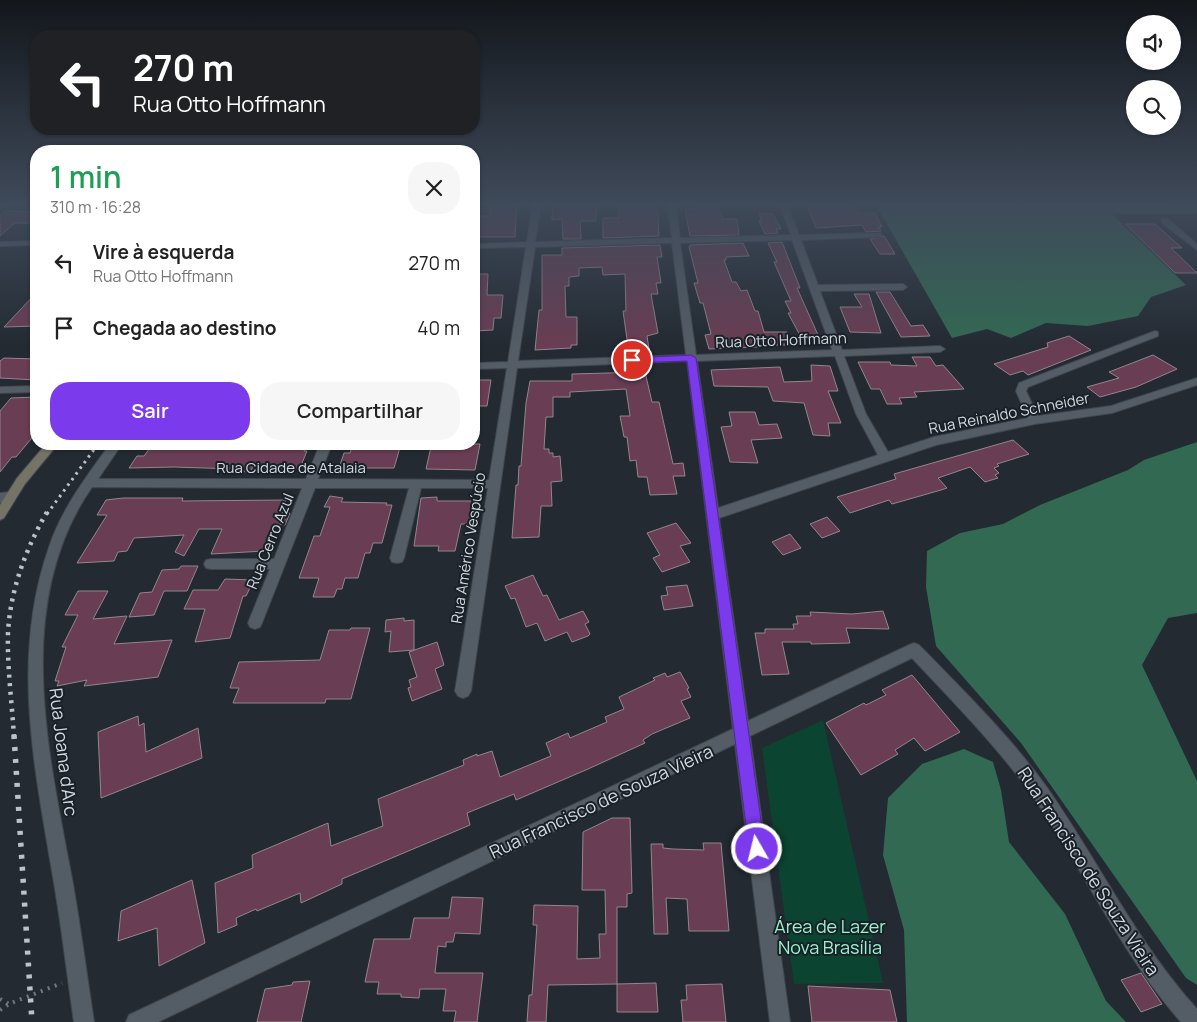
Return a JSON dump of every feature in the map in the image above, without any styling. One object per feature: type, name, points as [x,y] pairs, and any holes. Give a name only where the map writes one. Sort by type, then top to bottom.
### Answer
[{"type":"main road","points":[[0,515],[5,497],[47,450]]},
{"type":"street","name":"Rua Américo Vespúcio","points":[[463,691],[530,251]]},
{"type":"street","points":[[677,251],[780,1022]]},
{"type":"street","points":[[801,251],[866,427],[884,456]]},
{"type":"street","points":[[814,288],[904,287]]},
{"type":"street","points":[[1035,420],[1021,391],[1023,385],[1154,334]]},
{"type":"street","name":"Rua Otto Hoffmann","points":[[480,366],[940,349]]},
{"type":"street","name":"Rua Reinaldo Schneider","points":[[713,514],[934,441],[1035,420],[1112,410],[1197,381]]},
{"type":"street","points":[[0,390],[30,389]]},
{"type":"street","name":"Rua Joana d'Arc","points":[[84,1022],[43,767],[34,671],[34,646],[37,611],[48,562],[62,529],[87,483],[112,450]]},
{"type":"street","name":"Rua Cerro Azul","points":[[255,623],[324,450]]},
{"type":"street","name":"Rua Cidade de Atalaia","points":[[87,483],[494,484]]},
{"type":"street","points":[[397,558],[416,484]]},
{"type":"street","points":[[211,564],[278,564]]},
{"type":"street","name":"Rua Francisco de Souza Vieira","points":[[136,1022],[742,734],[914,650],[1020,765],[1043,796],[1146,960],[1175,1001],[1195,1022]]},
{"type":"path","points":[[0,1010],[9,1004],[77,977]]},
{"type":"path","points":[[0,999],[9,1004]]},
{"type":"green space","points":[[902,251],[1150,251],[1186,285],[1151,297],[1138,316],[1088,326],[1046,323],[1011,338],[987,329],[952,338]]},
{"type":"green space","points":[[1197,442],[1197,613],[1168,618],[1142,665],[1197,781],[1197,985],[1186,978],[1021,743],[936,646],[926,587],[927,551],[960,533],[1003,524],[1040,505],[1128,470],[1144,460]]},
{"type":"green space","name":"Área de Lazer Nova Brasília","points":[[823,720],[883,983],[794,984],[762,748]]},
{"type":"green space","points":[[964,749],[993,762],[1001,790],[1009,842],[1065,914],[1106,1001],[1126,1022],[907,1022],[904,930],[883,855],[888,798],[922,764]]},
{"type":"building","points":[[562,251],[661,251],[662,257],[657,257],[661,283],[656,283],[658,294],[651,294],[658,333],[647,336],[649,349],[631,349],[628,346],[623,311],[626,311],[625,274],[603,275],[602,267],[579,268],[579,276],[569,277],[569,286],[565,286],[566,317],[577,317],[577,345],[571,345],[571,348],[535,350],[539,310],[542,310],[542,255],[562,255]]},
{"type":"building","points":[[690,251],[747,251],[749,256],[726,257],[726,260],[724,260],[732,282],[736,282],[741,291],[747,290],[755,311],[758,311],[764,332],[787,332],[791,345],[758,345],[759,347],[709,349],[705,335],[711,334],[703,303],[700,303],[694,283],[698,283]]},
{"type":"building","points":[[772,251],[785,251],[800,288],[797,288],[818,335],[814,336],[816,341],[803,341],[788,313],[791,313],[785,301],[791,301],[774,262],[777,262]]},
{"type":"building","points":[[878,251],[893,251],[895,254],[880,254]]},
{"type":"building","points":[[1152,251],[1174,251],[1197,273],[1175,273]]},
{"type":"building","points":[[480,274],[488,274],[487,295],[503,295],[501,318],[494,318],[493,330],[480,331]]},
{"type":"building","points":[[876,292],[890,292],[911,326],[923,325],[930,336],[901,337]]},
{"type":"building","points":[[854,294],[869,294],[881,333],[850,332],[840,307],[862,307]]},
{"type":"building","points":[[30,299],[30,326],[4,327]]},
{"type":"building","points":[[1069,336],[1091,350],[1028,375],[1023,371],[1010,375],[994,364],[1048,347],[1047,343]]},
{"type":"building","points":[[1153,355],[1177,369],[1136,387],[1100,397],[1087,387],[1119,378],[1109,372]]},
{"type":"building","points":[[912,357],[930,357],[936,366],[943,365],[964,389],[914,392],[917,397],[899,398],[902,404],[887,404],[880,389],[871,389],[858,362],[890,362],[891,365],[917,366]]},
{"type":"building","points":[[4,358],[30,359],[30,380],[0,378],[0,361]]},
{"type":"building","points":[[811,365],[830,366],[838,391],[828,391],[841,423],[828,423],[830,436],[813,435],[804,403],[773,401],[768,387],[714,386],[711,370],[780,367],[784,382],[812,381]]},
{"type":"building","points":[[645,372],[652,402],[659,402],[673,464],[683,463],[685,476],[673,476],[677,494],[650,495],[647,477],[638,477],[636,460],[630,461],[627,437],[624,437],[620,416],[630,416],[626,389],[570,392],[570,397],[553,397],[553,417],[546,417],[544,449],[549,449],[549,453],[553,453],[553,457],[560,456],[562,481],[551,482],[552,506],[541,506],[539,537],[512,538],[516,485],[518,485],[519,466],[521,466],[526,403],[530,381],[572,381],[572,374]]},
{"type":"building","points":[[480,380],[491,380],[487,406],[480,406]]},
{"type":"building","points":[[30,397],[30,440],[16,457],[12,457],[0,472],[0,411],[11,398]]},
{"type":"building","points":[[729,412],[755,412],[759,425],[777,424],[782,438],[751,440],[758,463],[730,462],[721,427],[732,426]]},
{"type":"building","points":[[1013,440],[1029,454],[997,464],[999,466],[994,468],[999,473],[995,475],[998,478],[985,482],[970,467],[938,478],[947,488],[892,504],[889,500],[850,513],[837,497],[896,479],[894,474]]},
{"type":"building","points":[[148,450],[307,451],[300,468],[252,468],[250,472],[234,471],[235,469],[129,468],[137,456],[144,456]]},
{"type":"building","points":[[351,450],[399,450],[394,468],[339,468],[344,453],[350,453]]},
{"type":"building","points":[[430,450],[479,450],[475,470],[426,469]]},
{"type":"building","points":[[330,496],[343,498],[341,502],[387,503],[386,505],[392,505],[382,543],[373,543],[370,553],[365,553],[358,578],[345,578],[342,589],[337,589],[334,597],[313,597],[319,578],[299,578],[314,536],[320,536],[330,507],[324,507]]},
{"type":"building","points":[[437,497],[437,501],[473,501],[469,524],[461,524],[455,551],[438,551],[439,546],[414,546],[421,498]]},
{"type":"building","points":[[123,498],[183,498],[182,501],[286,500],[281,512],[290,513],[285,525],[276,524],[265,551],[211,554],[222,529],[199,529],[184,556],[175,552],[184,535],[134,538],[127,551],[118,552],[114,561],[77,563],[107,515],[97,515],[106,500]]},
{"type":"building","points":[[827,517],[840,531],[822,538],[810,524]]},
{"type":"building","points":[[676,523],[691,543],[680,546],[690,562],[662,572],[653,558],[660,555],[647,533]]},
{"type":"building","points":[[790,534],[801,548],[783,555],[772,542]]},
{"type":"building","points":[[181,566],[198,566],[187,591],[164,591],[154,615],[129,617],[140,593],[152,592],[162,570],[179,569]]},
{"type":"building","points":[[533,575],[543,596],[547,595],[559,620],[583,611],[589,622],[585,624],[590,634],[588,636],[572,642],[567,632],[545,641],[537,623],[526,627],[515,598],[511,599],[505,586]]},
{"type":"building","points":[[225,579],[254,580],[246,596],[243,596],[230,638],[195,642],[205,609],[184,609],[193,590],[218,590]]},
{"type":"building","points":[[687,585],[693,606],[664,610],[661,596],[668,595],[666,587]]},
{"type":"building","points":[[78,591],[108,591],[93,619],[127,616],[114,644],[172,640],[158,677],[84,686],[87,680],[57,686],[59,681],[55,681],[66,647],[62,647],[78,615],[65,615]]},
{"type":"building","points":[[883,611],[889,629],[846,628],[850,643],[811,644],[811,642],[782,642],[789,674],[762,675],[755,633],[765,633],[765,629],[794,629],[793,624],[798,624],[796,616],[811,616],[810,612],[852,614]]},
{"type":"building","points":[[404,618],[404,621],[414,620],[414,650],[389,652],[391,631],[385,632],[386,620]]},
{"type":"building","points":[[351,628],[370,628],[351,699],[326,699],[325,703],[233,703],[239,688],[230,688],[239,662],[320,660],[329,630],[350,630]]},
{"type":"building","points":[[437,642],[444,665],[435,669],[442,689],[412,701],[408,688],[411,687],[409,680],[417,677],[409,652]]},
{"type":"building","points":[[680,672],[689,688],[687,689],[691,697],[681,701],[690,718],[652,734],[643,740],[645,743],[516,800],[514,794],[467,813],[470,825],[342,879],[342,884],[301,903],[300,893],[236,918],[237,925],[218,933],[215,883],[253,868],[252,855],[328,823],[331,846],[383,826],[378,799],[464,765],[463,760],[477,754],[477,756],[492,751],[500,777],[551,756],[546,743],[568,733],[570,738],[607,722],[605,717],[624,709],[619,697],[655,680],[653,678],[665,673],[667,677]]},
{"type":"building","points":[[912,675],[960,732],[925,751],[914,738],[895,750],[898,754],[861,775],[826,723],[864,703],[866,705],[886,695],[882,690]]},
{"type":"building","points":[[138,716],[139,726],[144,723],[146,752],[198,728],[202,758],[101,798],[98,732]]},
{"type":"building","points":[[612,818],[630,818],[632,893],[627,894],[627,907],[617,907],[617,984],[548,985],[546,1022],[527,1022],[529,995],[532,995],[537,925],[533,925],[534,905],[578,906],[577,959],[600,958],[599,934],[606,934],[605,890],[582,890],[583,832]]},
{"type":"building","points":[[703,843],[721,843],[729,931],[689,931],[687,899],[666,898],[668,934],[654,934],[651,844],[663,844],[663,848],[704,850]]},
{"type":"building","points":[[192,880],[205,943],[159,966],[157,928],[118,941],[121,911]]},
{"type":"building","points":[[452,897],[483,898],[480,934],[455,933],[453,942],[446,942],[446,947],[438,946],[435,973],[483,973],[477,1022],[454,1022],[456,1011],[443,1011],[446,989],[420,989],[419,998],[401,997],[401,994],[377,994],[379,982],[365,982],[374,939],[410,939],[414,918],[449,918]]},
{"type":"building","points":[[1141,973],[1162,1004],[1141,1012],[1121,980]]},
{"type":"building","points":[[310,981],[301,1022],[257,1022],[265,989],[292,985],[293,982]]},
{"type":"building","points":[[656,983],[658,1012],[617,1012],[617,984]]},
{"type":"building","points":[[722,984],[726,1022],[683,1022],[681,1000],[687,1000],[686,985]]},
{"type":"building","points":[[808,986],[890,990],[897,1022],[812,1022]]},
{"type":"railway","points":[[47,514],[94,450]]},
{"type":"railway","points":[[14,737],[8,659],[9,617],[20,570],[32,540],[47,512]]},
{"type":"railway","points":[[14,735],[32,1022]]},
{"type":"route","points":[[632,360],[691,358],[757,849]]}]
